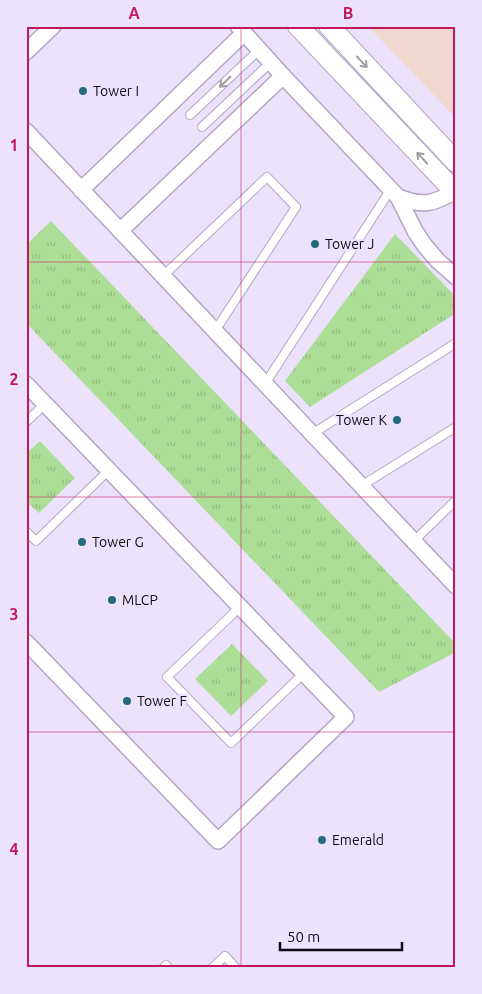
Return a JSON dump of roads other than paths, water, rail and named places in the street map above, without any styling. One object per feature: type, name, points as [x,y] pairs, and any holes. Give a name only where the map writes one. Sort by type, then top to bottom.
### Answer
[{"type":"street","points":[[26,52],[53,26]]},
{"type":"street","points":[[298,26],[455,192],[440,199],[424,203],[416,203],[394,193]]},
{"type":"street","points":[[329,26],[456,162]]},
{"type":"street","points":[[81,190],[241,29],[394,193],[425,246],[456,277]]},
{"type":"street","points":[[120,231],[283,76]]},
{"type":"street","points":[[26,131],[455,584]]},
{"type":"street","points":[[26,384],[346,717],[218,841],[26,642]]},
{"type":"lane","points":[[190,115],[259,50]]},
{"type":"lane","points":[[202,127],[270,62]]},
{"type":"lane","points":[[163,276],[267,177],[296,207],[215,331]]},
{"type":"lane","points":[[265,384],[394,193]]},
{"type":"lane","points":[[312,434],[456,343]]},
{"type":"lane","points":[[26,422],[45,404]]},
{"type":"lane","points":[[361,486],[456,427]]},
{"type":"lane","points":[[26,531],[36,541],[109,470]]},
{"type":"lane","points":[[414,541],[456,500]]},
{"type":"lane","points":[[240,607],[167,677],[231,743],[304,673]]},
{"type":"lane","points":[[212,968],[225,956],[236,968]]},
{"type":"lane","points":[[163,968],[166,965],[168,968]]},
{"type":"place","name":"Tower I","points":[[83,91]]},
{"type":"place","name":"Tower J","points":[[315,244]]},
{"type":"place","name":"Tower K","points":[[397,420]]},
{"type":"place","name":"Tower G","points":[[82,542]]},
{"type":"place","name":"MLCP","points":[[112,600]]},
{"type":"place","name":"Tower F","points":[[127,701]]},
{"type":"place","name":"Emerald","points":[[322,840]]}]
